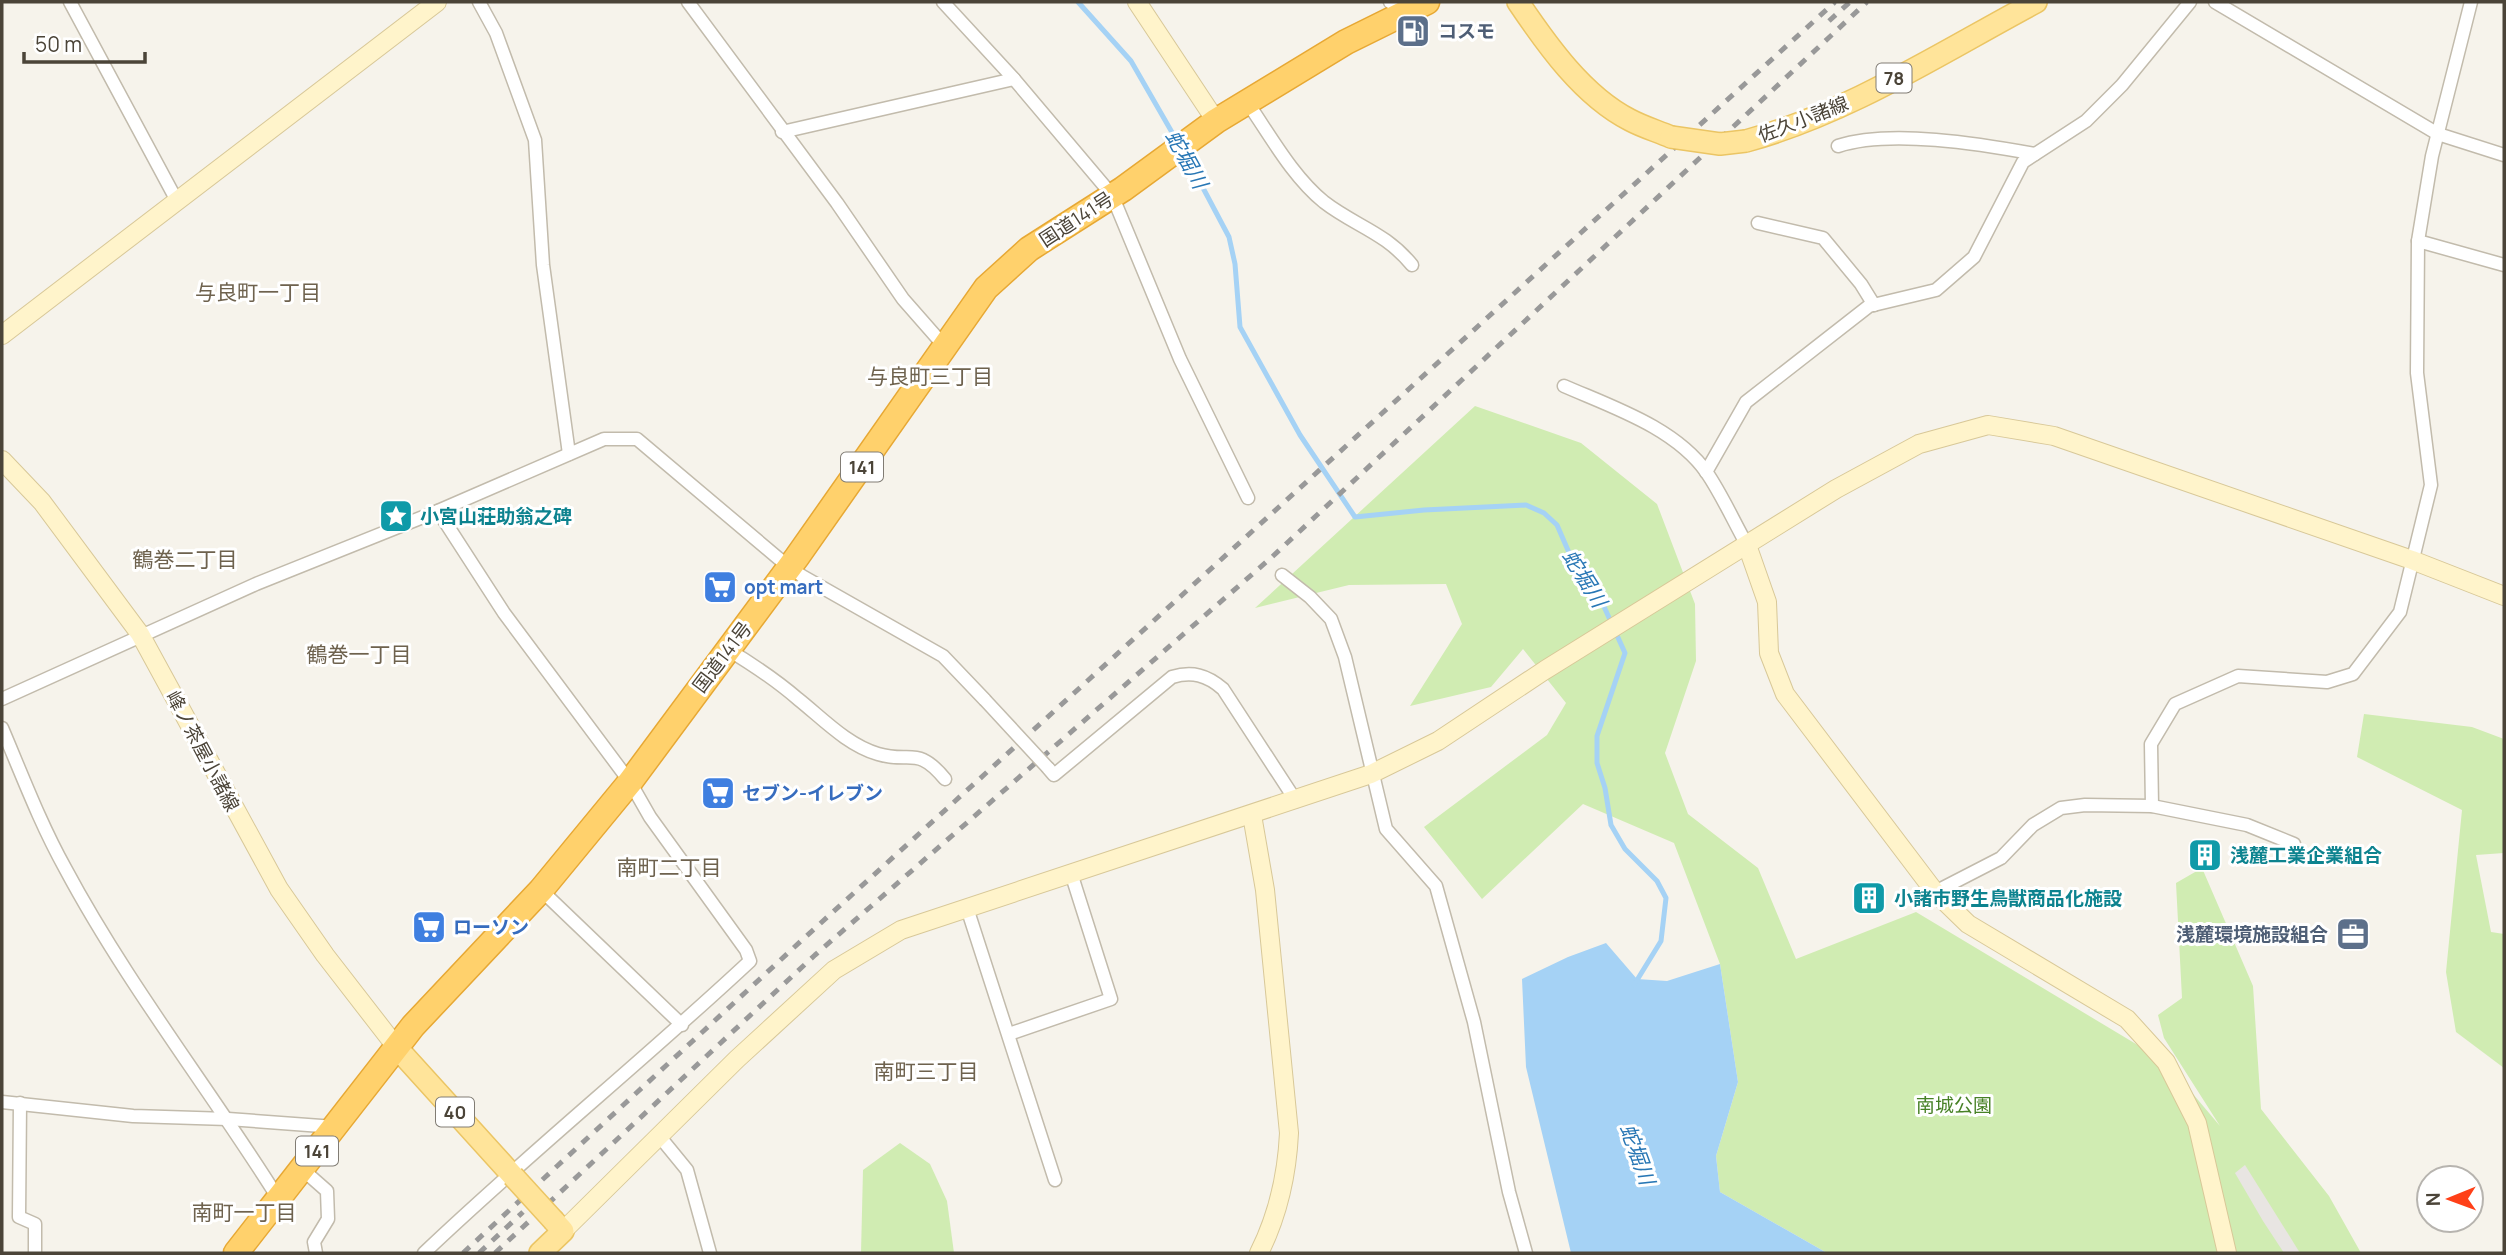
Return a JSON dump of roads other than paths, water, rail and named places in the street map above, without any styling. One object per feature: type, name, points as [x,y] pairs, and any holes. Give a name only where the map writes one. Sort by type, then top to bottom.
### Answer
[{"type":"highway","name":"国道141号","points":[[236,1253],[397,1048],[444,992],[541,890],[630,782],[790,567],[986,288],[1028,249],[1112,195],[1216,121],[1407,5]]},
{"type":"main road","name":"佐久小諸線","points":[[1518,2],[1569,69],[1629,120],[1671,136],[1720,144],[1746,141],[1785,130],[1830,112],[2036,2]]},
{"type":"main road","name":"40","points":[[397,1048],[559,1226]]},
{"type":"main road","points":[[540,1253],[559,1226]]},
{"type":"street","points":[[70,2],[177,201]]},
{"type":"street","points":[[2,335],[437,2]]},
{"type":"street","points":[[479,2],[496,33],[535,140],[542,265],[569,454]]},
{"type":"street","points":[[688,2],[837,203],[903,299],[946,348]]},
{"type":"street","points":[[943,2],[1014,79],[1112,195],[1180,359],[1248,498]]},
{"type":"street","points":[[1137,2],[1216,121]]},
{"type":"street","points":[[1706,472],[1746,402],[1874,305],[1936,290],[1974,257],[2023,162],[2086,121],[2122,85],[2190,2]]},
{"type":"street","points":[[2215,2],[2438,134],[2504,155]]},
{"type":"street","points":[[2152,806],[2151,744],[2175,704],[2238,676],[2328,682],[2353,674],[2400,612],[2431,485],[2417,373],[2418,241],[2423,195],[2471,2]]},
{"type":"street","points":[[782,131],[1014,79]]},
{"type":"street","points":[[1247,102],[1312,191],[1326,203],[1395,245],[1412,265]]},
{"type":"street","points":[[1838,146],[1860,139],[1972,142],[2035,154]]},
{"type":"street","points":[[1758,223],[1823,238],[1861,284],[1874,305]]},
{"type":"street","points":[[2418,241],[2504,265]]},
{"type":"street","points":[[1564,386],[1622,412],[1678,444],[1706,472],[1746,545],[1767,602],[1769,653],[1785,694],[1935,892],[1968,924],[2127,1019],[2166,1062],[2197,1124],[2227,1253]]},
{"type":"street","points":[[559,1226],[660,1137],[737,1059],[834,970],[901,930],[1371,774],[1438,741],[1545,670],[1836,489],[1919,444],[1988,425],[2054,436],[2412,560],[2504,596]]},
{"type":"street","points":[[2,699],[256,583],[438,511],[604,439],[637,439],[790,567],[943,656],[1054,775],[1172,677],[1182,674],[1205,676],[1223,689],[1296,801]]},
{"type":"street","name":"峰ノ茶屋小諸線","points":[[2,460],[41,502],[141,634],[279,889],[325,955],[397,1048]]},
{"type":"street","points":[[424,1253],[682,1025],[750,961],[746,950],[650,817],[630,782],[504,613],[438,511]]},
{"type":"street","points":[[1282,575],[1310,597],[1331,619],[1345,657],[1371,774],[1387,829],[1436,886],[1474,1022],[1509,1192],[1526,1253]]},
{"type":"street","points":[[727,649],[761,670],[830,728],[878,754],[914,756],[931,763],[945,779]]},
{"type":"street","points":[[2,727],[65,870],[127,971],[228,1119],[278,1198]]},
{"type":"street","points":[[1935,892],[2001,858],[2033,825],[2061,808],[2085,805],[2152,806],[2247,825],[2294,844]]},
{"type":"street","points":[[1252,815],[1265,890],[1289,1133],[1287,1168],[1271,1228],[1259,1253]]},
{"type":"street","points":[[1009,1034],[1111,999],[1071,873]]},
{"type":"street","points":[[541,890],[682,1025]]},
{"type":"street","points":[[967,908],[1055,1180]]},
{"type":"street","points":[[2,1102],[133,1116],[228,1119],[335,1127]]},
{"type":"street","points":[[20,1103],[19,1217],[35,1224],[35,1253]]},
{"type":"street","points":[[660,1137],[687,1170],[710,1253]]},
{"type":"street","points":[[302,1169],[327,1191],[328,1219],[313,1241],[316,1253]]},
{"type":"water","points":[[1606,943],[1637,979],[1667,981],[1720,964],[1738,1082],[1716,1156],[1720,1192],[1827,1253],[1571,1253],[1526,1067],[1522,979],[1568,957]]},
{"type":"waterway","name":"蛇堀川","points":[[1078,2],[1131,61],[1177,141]]},
{"type":"waterway","name":"蛇堀川","points":[[1184,152],[1229,237],[1235,264],[1240,327],[1300,435],[1355,517],[1424,510],[1526,505],[1544,513],[1557,525],[1577,571],[1601,600],[1625,653],[1597,736],[1597,763],[1605,788],[1611,825],[1625,849],[1657,881],[1666,898],[1661,941],[1634,985]]},
{"type":"railway","points":[[463,1253],[801,941],[1835,2]]},
{"type":"railway","points":[[1829,21],[1850,2]]},
{"type":"railway","points":[[495,1253],[815,955],[1272,557],[1867,2]]},
{"type":"railway","points":[[479,1253],[523,1212]]},
{"type":"place","name":"コスモ","points":[[1413,31]]},
{"type":"place","name":"小宮山荘助翁之碑","points":[[396,516]]},
{"type":"place","name":"opt mart","points":[[720,587]]},
{"type":"place","name":"セブン-イレブン","points":[[718,793]]},
{"type":"place","name":"浅麓工業企業組合","points":[[2205,855]]},
{"type":"place","name":"小諸市野生鳥獣商品化施設","points":[[1869,898]]},
{"type":"place","name":"ローソン","points":[[429,927]]},
{"type":"place","name":"浅麓環境施設組合","points":[[2353,934]]},
{"type":"district","name":"与良町一丁目","points":[[258,292]]},
{"type":"district","name":"与良町三丁目","points":[[930,376]]},
{"type":"district","name":"鶴巻二丁目","points":[[185,559]]},
{"type":"district","name":"鶴巻一丁目","points":[[359,654]]},
{"type":"district","name":"南町二丁目","points":[[669,867]]},
{"type":"district","name":"南町三丁目","points":[[926,1071]]},
{"type":"district","name":"南町一丁目","points":[[244,1212]]},
{"type":"park label","name":"南城公園","points":[[1954,1105]]}]
